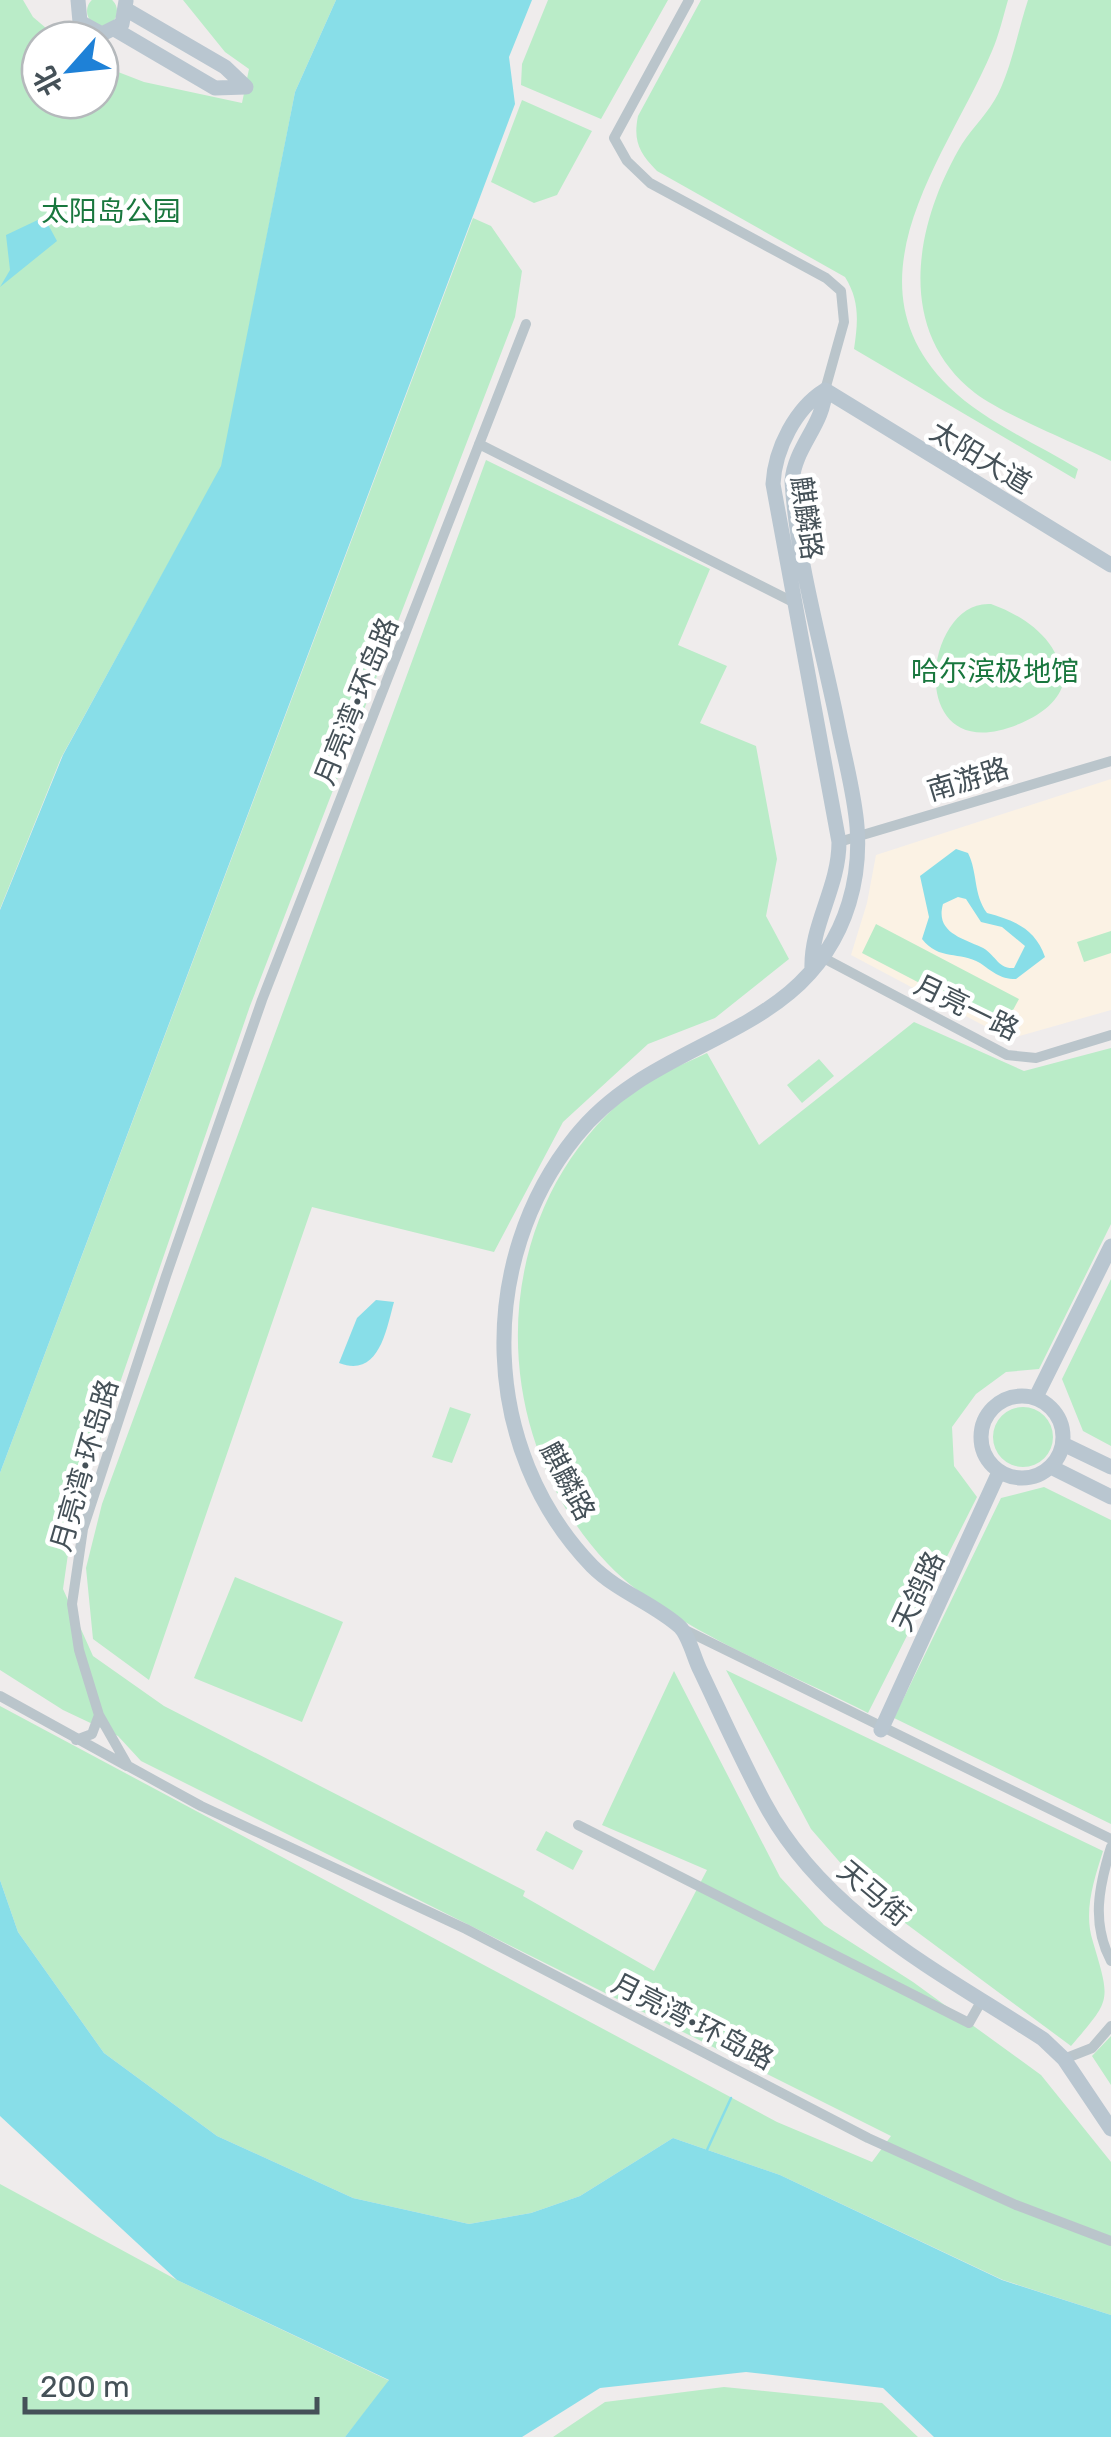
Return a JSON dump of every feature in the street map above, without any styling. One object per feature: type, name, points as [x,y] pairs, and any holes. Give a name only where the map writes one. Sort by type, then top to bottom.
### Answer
[{"type":"street","points":[[689,0],[614,138],[627,161],[650,182],[826,278],[840,291],[844,322],[826,390]]},
{"type":"street","points":[[120,32],[215,88],[246,87],[225,67],[126,5]]},
{"type":"street","name":"月亮湾·环岛路","points":[[526,324],[262,1000],[82,1530],[72,1604],[79,1650],[99,1715],[128,1766],[201,1806],[466,1929],[868,2138],[1016,2205],[1111,2241]]},
{"type":"street","name":"太阳大道","points":[[826,390],[1111,566]]},
{"type":"street","name":"麒麟路","points":[[815,960],[833,889],[839,842],[774,472],[807,402],[826,390]]},
{"type":"street","name":"麒麟路","points":[[826,390],[824,412],[796,459],[792,491],[860,835],[848,906],[794,993],[763,1016],[651,1070],[589,1121],[539,1192],[517,1247],[510,1282],[502,1348],[507,1396],[520,1444],[541,1495],[592,1566],[623,1594],[683,1629],[1111,1843]]},
{"type":"street","points":[[480,444],[796,603]]},
{"type":"street","name":"南游路","points":[[839,842],[1111,761]]},
{"type":"street","name":"月亮一路","points":[[815,960],[1007,1055],[1036,1058],[1111,1035]]},
{"type":"street","points":[[1036,1397],[1111,1246]]},
{"type":"street","points":[[1010,1397],[1036,1397],[1061,1421],[1063,1444],[1051,1467],[1026,1478],[999,1472],[983,1451],[980,1438],[988,1412],[1010,1397]]},
{"type":"street","points":[[1063,1444],[1111,1468]]},
{"type":"street","points":[[1051,1467],[1111,1496]]},
{"type":"street","name":"天鸽路","points":[[882,1730],[999,1472]]},
{"type":"street","name":"天马街","points":[[683,1629],[765,1805],[804,1864],[870,1926],[1043,2040],[1064,2059],[1111,2128]]},
{"type":"street","points":[[0,1696],[128,1766]]},
{"type":"street","points":[[76,1740],[92,1734],[99,1715]]},
{"type":"street","points":[[578,1825],[969,2022],[982,2000]]},
{"type":"street","points":[[1111,1843],[1102,1873],[1098,1925],[1111,1962]]},
{"type":"street","points":[[1064,2059],[1092,2048],[1111,2026]]},
{"type":"shaded area","points":[[1111,779],[1111,1010],[1009,1039],[851,955],[876,855]]},
{"type":"green space","points":[[96,-3],[108,-3],[116,5],[113,20],[88,17],[88,5]]},
{"type":"green space","name":"太阳岛公园","points":[[0,0],[23,0],[37,20],[20,20],[20,120],[120,120],[120,73],[144,82],[242,103],[249,69],[225,52],[183,0],[336,0],[295,92],[222,466],[61,758],[0,909]]},
{"type":"green space","points":[[548,0],[668,0],[601,119],[521,85],[522,64]]},
{"type":"green space","points":[[701,0],[1008,0],[992,51],[913,219],[903,262],[904,304],[918,346],[949,387],[994,421],[1078,469],[1075,479],[854,349],[857,312],[845,277],[657,171],[646,158],[637,140],[638,116]]},
{"type":"green space","points":[[1028,0],[1111,0],[1111,461],[975,393],[949,367],[932,338],[923,306],[920,273],[933,206],[962,144],[998,94]]},
{"type":"green space","points":[[522,100],[592,131],[557,195],[534,203],[491,182]]},
{"type":"green space","points":[[473,218],[491,226],[522,271],[515,317],[250,1006],[94,1458],[71,1533],[63,1589],[93,1656],[164,1706],[525,1891],[523,1896],[654,1971],[707,1870],[602,1825],[674,1671],[780,1877],[824,1925],[913,1982],[1041,2075],[1111,2162],[1111,2315],[1003,2280],[780,2175],[673,2138],[580,2196],[531,2213],[469,2224],[353,2198],[217,2136],[104,2053],[18,1932],[0,1880],[0,1706],[777,2122],[872,2162],[891,2136],[141,1761],[118,1736],[63,1710],[0,1670],[0,1473]]},
{"type":"green space","points":[[486,460],[710,569],[678,645],[727,666],[700,723],[756,746],[777,859],[766,916],[789,959],[715,1018],[648,1044],[563,1122],[494,1252],[312,1207],[149,1680],[93,1639],[86,1568],[102,1504]]},
{"type":"green space","name":"哈尔滨极地馆","points":[[991,604],[1040,633],[1056,656],[1063,684],[1051,703],[1033,717],[982,732],[956,725],[941,706],[936,680],[939,652],[950,627],[968,610]]},
{"type":"green space","points":[[876,924],[1019,999],[1004,1027],[862,953]]},
{"type":"green space","points":[[1111,931],[1111,953],[1084,962],[1077,942]]},
{"type":"green space","points":[[914,1022],[1024,1071],[1111,1048],[1111,1224],[1039,1369],[1006,1372],[976,1394],[952,1427],[954,1466],[977,1497],[868,1713],[695,1628],[632,1586],[607,1563],[566,1508],[537,1448],[521,1383],[518,1317],[529,1252],[552,1190],[589,1135],[639,1087],[707,1053],[759,1145]]},
{"type":"green space","points":[[819,1059],[834,1076],[802,1103],[787,1085]]},
{"type":"green space","points":[[1111,1279],[1111,1446],[1083,1431],[1062,1379]]},
{"type":"green space","points":[[450,1407],[471,1414],[452,1463],[432,1457]]},
{"type":"green space","points":[[1023,1407],[1044,1416],[1053,1437],[1044,1458],[1023,1467],[1002,1458],[993,1437],[1002,1416]]},
{"type":"green space","points":[[1044,1487],[1111,1520],[1111,1824],[894,1718],[1001,1498]]},
{"type":"green space","points":[[235,1577],[343,1622],[302,1722],[194,1678]]},
{"type":"green space","points":[[726,1670],[1103,1851],[1089,1919],[1103,1977],[1104,1999],[1094,2019],[1071,2046],[870,1897],[811,1829]]},
{"type":"green space","points":[[546,1831],[583,1851],[573,1870],[536,1850]]},
{"type":"green space","points":[[1111,2036],[1111,2085],[1092,2056]]},
{"type":"green space","points":[[0,2184],[177,2280],[390,2381],[345,2437],[0,2437]]},
{"type":"green space","points":[[724,2387],[882,2403],[918,2437],[553,2437],[605,2402]]},
{"type":"water","points":[[336,0],[532,0],[509,57],[515,104],[0,1473],[0,910],[63,755],[221,466],[295,92]]},
{"type":"water","points":[[44,217],[57,241],[0,287],[10,270],[6,235]]},
{"type":"water","points":[[956,849],[968,853],[987,913],[1029,932],[1045,957],[1016,979],[1010,979],[972,959],[935,950],[922,939],[929,917],[920,876]],"holes":[[[958,897],[966,899],[981,922],[1002,927],[1025,946],[1014,968],[1004,966],[986,950],[946,928],[943,904]]]},
{"type":"water","points":[[376,1300],[394,1302],[378,1349],[363,1364],[339,1363],[357,1318]]},
{"type":"water","points":[[0,1880],[18,1932],[104,2053],[217,2136],[353,2198],[469,2224],[531,2213],[580,2196],[673,2138],[780,2175],[1002,2280],[1111,2315],[1111,2437],[934,2437],[883,2388],[746,2372],[600,2388],[522,2437],[345,2437],[389,2380],[177,2280],[0,2116]]},
{"type":"waterway","points":[[707,2150],[731,2098]]}]
